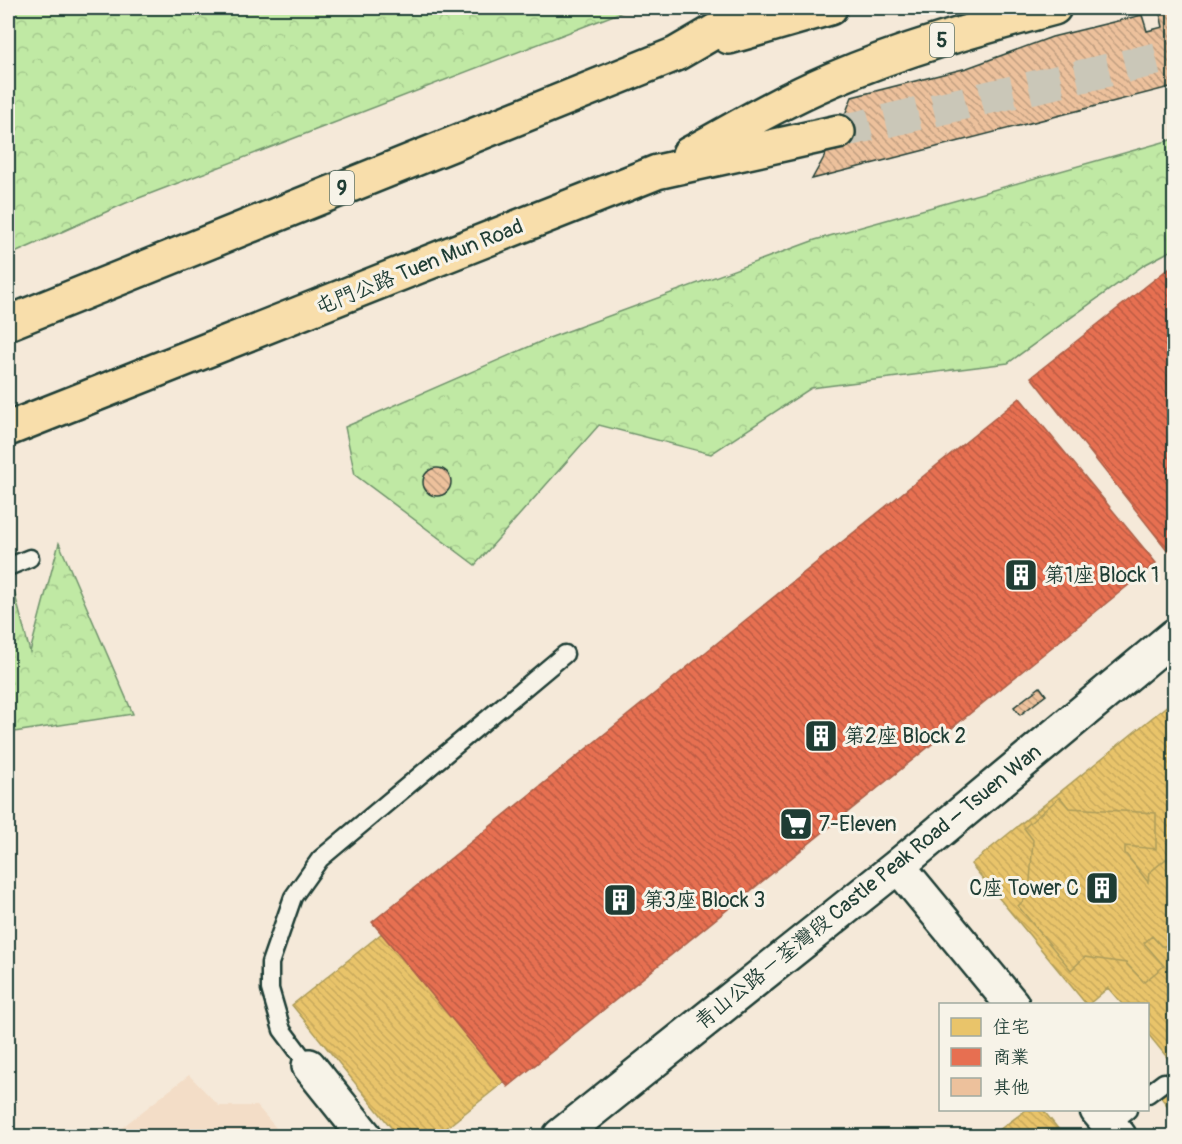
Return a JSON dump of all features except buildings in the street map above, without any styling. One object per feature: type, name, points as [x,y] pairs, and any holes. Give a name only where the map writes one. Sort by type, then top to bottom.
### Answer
[{"type":"highway","name":"9","points":[[8,323],[676,54],[755,8]]},
{"type":"highway","points":[[676,54],[830,8]]},
{"type":"highway","name":"5","points":[[657,172],[785,101],[832,79],[964,32],[1054,8]]},
{"type":"highway","name":"屯門公路 Tuen Mun Road","points":[[8,429],[657,172],[838,132]]},
{"type":"street","name":"青山公路－荃灣段 Castle Peak Road – Tsuen Wan","points":[[560,1137],[897,866],[1174,636]]},
{"type":"street","points":[[897,866],[1010,1003]]},
{"type":"street","points":[[309,1066],[365,1137]]},
{"type":"lane","points":[[8,567],[30,558]]},
{"type":"lane","points":[[309,1066],[282,1030],[270,988],[270,963],[293,897],[320,859],[565,654]]},
{"type":"lane","points":[[1149,1093],[1164,1082]]},
{"type":"shaded area","points":[[189,1075],[219,1106],[257,1106],[283,1136],[111,1136]]},
{"type":"green space","points":[[8,8],[632,8],[126,203],[8,256]]},
{"type":"green space","points":[[1174,139],[1174,249],[1144,265],[1008,363],[811,388],[711,454],[599,425],[475,565],[355,475],[345,427],[549,338],[815,240]]},
{"type":"green space","points":[[59,543],[133,714],[14,732],[8,739],[8,568],[30,652]]},
{"type":"tunnel","points":[[838,132],[1174,55]]},
{"type":"place","name":"第1座 Block 1","points":[[1021,575]]},
{"type":"place","name":"第2座 Block 2","points":[[821,736]]},
{"type":"place","name":"7-Eleven","points":[[796,824]]},
{"type":"place","name":"C座 Tower C","points":[[1102,888]]},
{"type":"place","name":"第3座 Block 3","points":[[620,900]]}]
